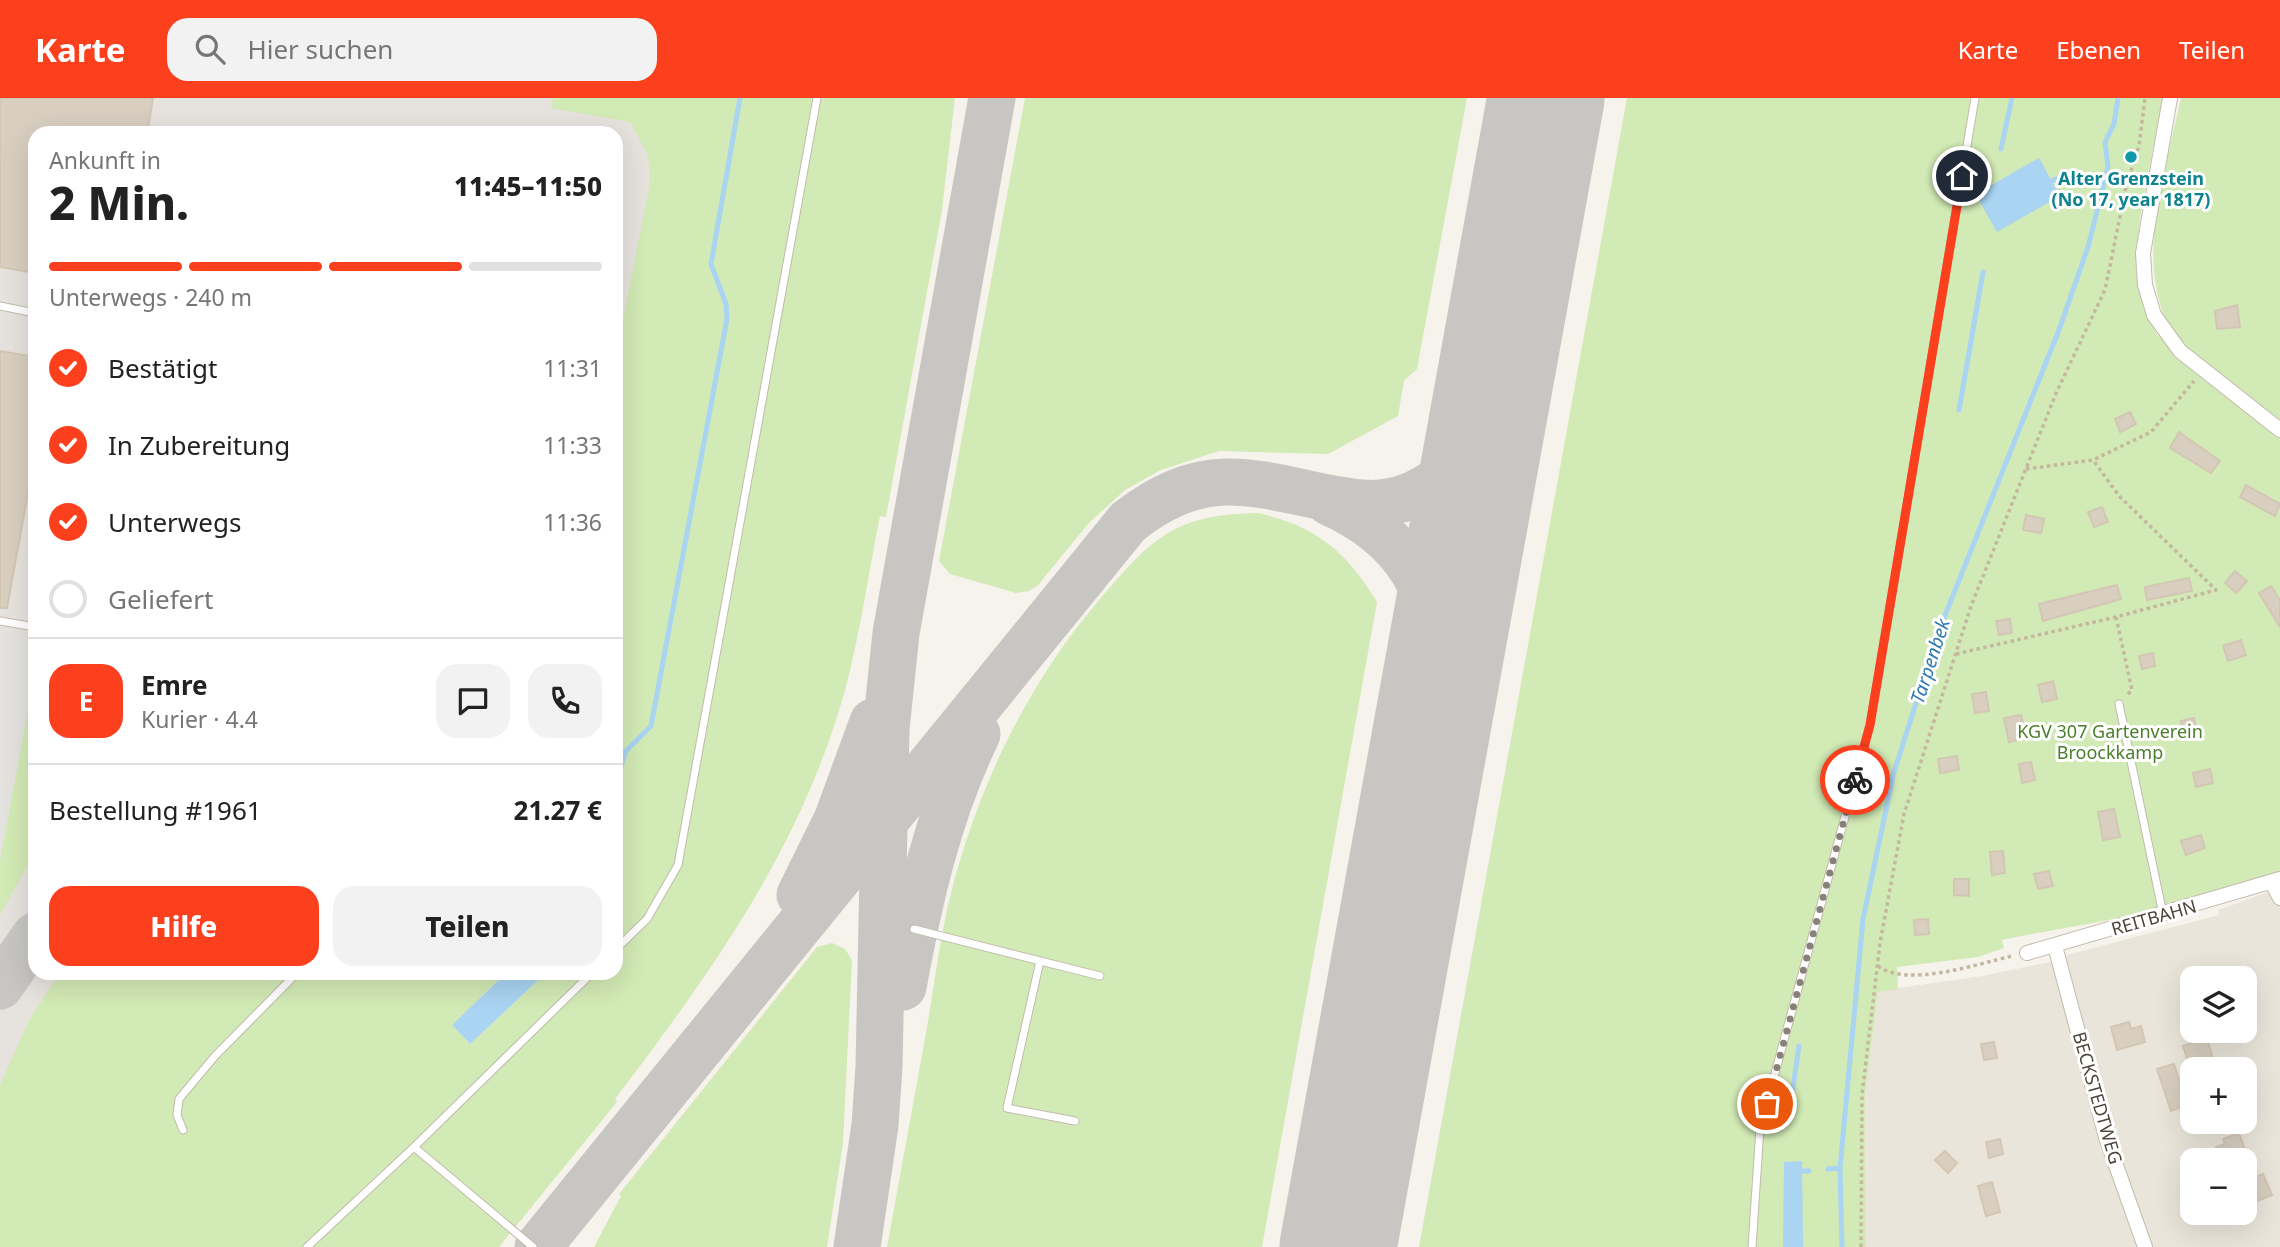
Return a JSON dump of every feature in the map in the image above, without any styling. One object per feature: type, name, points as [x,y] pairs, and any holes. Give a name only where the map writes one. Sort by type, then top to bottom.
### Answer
[{"type":"street","points":[[2170,98],[2143,253],[2145,285],[2154,315],[2168,337],[2202,371],[2280,430]]},
{"type":"street","points":[[2276,881],[2280,898]]},
{"type":"street","name":"REITBAHN","points":[[2027,953],[2276,881]]},
{"type":"street","name":"BECKSTEDTWEG","points":[[2055,946],[2106,1137],[2145,1247]]},
{"type":"lane","points":[[623,942],[647,919],[678,865],[817,98]]},
{"type":"lane","points":[[1752,1247],[1760,1128],[1870,725],[1976,98]]},
{"type":"lane","points":[[0,306],[28,312]]},
{"type":"lane","points":[[0,621],[28,626]]},
{"type":"lane","points":[[2119,704],[2163,915]]},
{"type":"lane","points":[[914,929],[1100,976]]},
{"type":"lane","points":[[1040,961],[1007,1108],[1075,1121]]},
{"type":"lane","points":[[183,1130],[177,1115],[178,1099],[215,1056],[290,980]]},
{"type":"lane","points":[[307,1247],[585,980]]},
{"type":"lane","points":[[414,1147],[533,1247]]},
{"type":"path","points":[[1861,1247],[1862,1095],[1878,966],[1905,814],[1971,606],[2025,469],[2105,290],[2126,187],[2139,146],[2144,98]]},
{"type":"path","points":[[2025,469],[2093,460],[2151,432],[2202,371]]},
{"type":"path","points":[[1956,654],[2116,617],[2216,590],[2119,496],[2093,460]]},
{"type":"path","points":[[2116,617],[2132,690],[2119,704]]},
{"type":"path","points":[[1878,966],[1885,971],[1908,977],[2027,953]]},
{"type":"shaded area","points":[[0,98],[683,98],[623,406],[623,126],[28,126],[28,980],[339,980],[0,1247]]},
{"type":"shaded area","points":[[0,631],[28,637],[28,709],[0,860]]},
{"type":"shaded area","points":[[2280,888],[2280,1247],[1866,1247],[1865,1096],[1878,991],[1982,976],[2050,962],[2067,955],[2219,915],[2218,910]]},
{"type":"green space","points":[[553,98],[955,98],[942,210],[886,517],[880,516],[844,694],[803,806],[749,907],[685,1004],[615,1099],[617,1102],[499,1247],[0,1247],[0,1085],[29,1020],[55,980],[285,980],[243,1023],[248,1027],[296,980],[499,980],[452,1025],[470,1044],[539,980],[623,980],[623,320],[650,182],[648,155],[630,122],[551,108]]},
{"type":"green space","points":[[1025,98],[1467,98],[1417,369],[1404,381],[1398,416],[1328,454],[1219,451],[1161,470],[1125,490],[1089,523],[1038,585],[1029,591],[1016,593],[950,574],[939,561]]},
{"type":"green space","name":"KGV 307 Gartenverein Broockkamp","points":[[1627,98],[2163,98],[2144,193],[2136,267],[2141,299],[2158,336],[2170,330],[2159,302],[2153,244],[2161,185],[2181,98],[2280,98],[2280,871],[2214,896],[2179,905],[2002,940],[2004,948],[1978,957],[1897,967],[1898,989],[1878,992],[1865,1096],[1866,1247],[1419,1247]]},
{"type":"green space","points":[[1258,513],[1297,525],[1328,544],[1354,569],[1377,602],[1262,1247],[887,1247],[950,897],[974,819],[1006,743],[1046,671],[1070,637],[1147,548],[1182,526],[1203,519]]},
{"type":"green space","points":[[28,709],[28,865],[0,915],[0,860]]},
{"type":"green space","points":[[832,943],[845,949],[852,960],[843,1143],[827,1247],[594,1247],[621,1196],[619,1194],[817,947]]},
{"type":"water","points":[[2039,158],[2060,196],[1997,232],[1980,202],[1981,191]]},
{"type":"water","points":[[499,980],[539,980],[470,1044],[452,1025]]},
{"type":"water","points":[[1802,1161],[1803,1247],[1783,1247],[1784,1162]]},
{"type":"building","points":[[0,98],[153,98],[148,126],[28,126],[28,272],[0,267]]},
{"type":"building","points":[[2237,305],[2240,327],[2217,329],[2215,311]]},
{"type":"building","points":[[0,351],[28,356],[28,492],[7,608],[0,608]]},
{"type":"building","points":[[2130,412],[2136,424],[2120,432],[2115,419]]},
{"type":"building","points":[[2179,432],[2220,461],[2211,473],[2170,448]]},
{"type":"building","points":[[2246,485],[2280,504],[2275,516],[2240,497]]},
{"type":"building","points":[[2102,507],[2108,522],[2094,527],[2088,512]]},
{"type":"building","points":[[2026,515],[2044,519],[2041,533],[2023,530]]},
{"type":"building","points":[[2235,571],[2247,581],[2236,593],[2225,583]]},
{"type":"building","points":[[2189,578],[2192,591],[2147,600],[2145,587]]},
{"type":"building","points":[[2117,585],[2121,599],[2043,621],[2039,604]]},
{"type":"building","points":[[2271,586],[2280,600],[2280,627],[2259,593]]},
{"type":"building","points":[[2010,619],[2012,633],[1999,635],[1996,621]]},
{"type":"building","points":[[2241,640],[2246,655],[2228,661],[2223,646]]},
{"type":"building","points":[[2153,653],[2155,666],[2142,669],[2139,656]]},
{"type":"building","points":[[2053,681],[2057,699],[2042,702],[2038,685]]},
{"type":"building","points":[[1986,692],[1989,711],[1975,713],[1972,694]]},
{"type":"building","points":[[2021,715],[2026,738],[2009,742],[2004,718]]},
{"type":"building","points":[[2194,718],[2197,734],[2184,737],[2181,721]]},
{"type":"building","points":[[1957,756],[1959,770],[1940,773],[1938,759]]},
{"type":"building","points":[[2031,762],[2035,780],[2022,783],[2019,764]]},
{"type":"building","points":[[2210,769],[2213,783],[2196,787],[2193,773]]},
{"type":"building","points":[[2114,809],[2120,837],[2103,840],[2098,812]]},
{"type":"building","points":[[2201,835],[2205,848],[2186,855],[2181,841]]},
{"type":"building","points":[[2003,851],[2005,873],[1992,875],[1990,852]]},
{"type":"building","points":[[2049,871],[2053,886],[2038,889],[2034,874]]},
{"type":"building","points":[[1954,879],[1969,879],[1969,896],[1954,895]]},
{"type":"building","points":[[1928,919],[1929,934],[1915,935],[1914,920]]},
{"type":"building","points":[[2129,1022],[2131,1029],[2141,1026],[2145,1042],[2117,1050],[2111,1027]]},
{"type":"building","points":[[1994,1042],[1997,1058],[1984,1060],[1981,1044]]},
{"type":"building","points":[[2208,1043],[2212,1057],[2186,1057],[2183,1046]]},
{"type":"building","points":[[2174,1064],[2180,1083],[2180,1108],[2171,1111],[2157,1069]]},
{"type":"building","points":[[2239,1134],[2245,1148],[2216,1148],[2225,1144],[2223,1139]]},
{"type":"building","points":[[2000,1139],[2003,1154],[1989,1158],[1986,1142]]},
{"type":"building","points":[[1945,1151],[1957,1163],[1948,1173],[1935,1160]]},
{"type":"building","points":[[2263,1174],[2272,1195],[2257,1201],[2257,1176]]},
{"type":"building","points":[[1992,1182],[2000,1212],[1986,1216],[1978,1186]]},
{"type":"waterway","points":[[623,759],[625,752],[651,726],[727,319],[726,304],[711,264],[740,98]]},
{"type":"waterway","points":[[2001,149],[2012,98]]},
{"type":"waterway","name":"Tarpenbek","points":[[1842,1247],[1840,1168],[1863,919],[1894,772],[1940,628],[2059,330],[2088,247],[2108,167],[2105,142],[2114,124],[2118,98]]},
{"type":"waterway","points":[[2052,181],[2056,179]]},
{"type":"waterway","points":[[1959,410],[1983,272]]},
{"type":"waterway","points":[[1789,1115],[1799,1046]]},
{"type":"waterway","points":[[1828,1169],[1840,1168]]},
{"type":"waterway","points":[[1802,1171],[1809,1171]]},
{"type":"taxiway","points":[[857,1247],[875,1125],[879,1067],[886,729],[896,633],[992,98]]},
{"type":"taxiway","points":[[538,1247],[1128,522],[1150,506],[1174,494],[1211,483],[1259,484],[1362,503],[1384,503],[1405,498],[1441,478],[1457,463],[1482,428],[1490,409]]},
{"type":"taxiway","points":[[1329,502],[1356,516],[1378,532],[1397,549],[1412,570],[1433,616],[1442,673]]},
{"type":"taxiway","points":[[800,895],[837,820],[873,722]]},
{"type":"taxiway","points":[[903,987],[931,858],[951,795],[977,734]]},
{"type":"taxiway","points":[[0,986],[28,946]]},
{"type":"runway","points":[[1338,1247],[1546,98]]},
{"type":"way so far","points":[[1767,1104],[1855,780]]},
{"type":"place","name":"Alter Grenzstein (No 17, year 1817)","points":[[2131,157]]},
{"type":"route","points":[[1855,780],[1870,725],[1962,176]]}]
